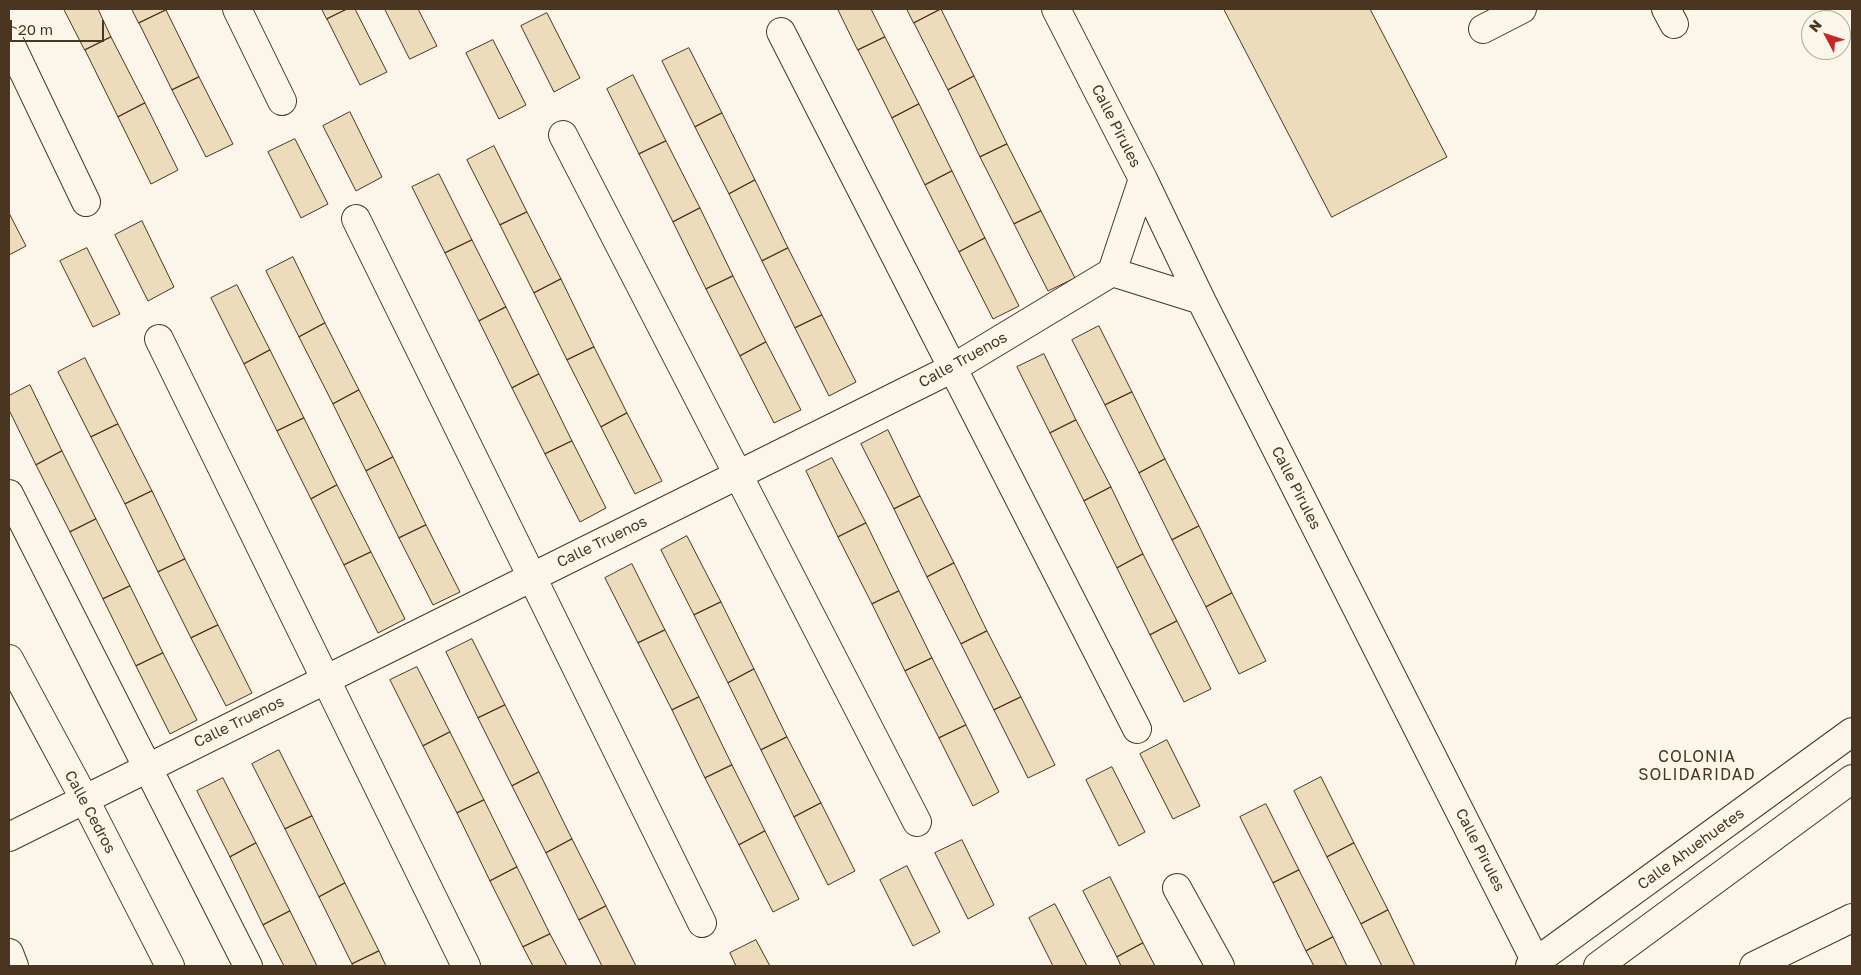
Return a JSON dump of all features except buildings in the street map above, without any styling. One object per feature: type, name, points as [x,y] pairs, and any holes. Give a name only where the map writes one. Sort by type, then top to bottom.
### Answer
[{"type":"street","points":[[237,9],[282,101]]},
{"type":"street","name":"Calle Pirules","points":[[1056,9],[1536,965]]},
{"type":"street","points":[[1483,29],[1522,9]]},
{"type":"street","points":[[781,32],[1137,729]]},
{"type":"street","points":[[9,40],[86,202]]},
{"type":"street","points":[[563,135],[917,822]]},
{"type":"street","points":[[1143,179],[1112,272],[1201,300]]},
{"type":"street","points":[[356,219],[702,923]]},
{"type":"street","name":"Calle Truenos","points":[[9,837],[953,368],[1112,272]]},
{"type":"street","points":[[159,340],[466,966]]},
{"type":"street","points":[[9,494],[248,966]]},
{"type":"street","name":"Calle Cedros","points":[[9,659],[170,966]]},
{"type":"street","name":"Calle Ahuehuetes","points":[[1536,965],[1852,732]]},
{"type":"street","points":[[1598,966],[1852,779]]},
{"type":"street","points":[[1177,888],[1220,966]]},
{"type":"street","points":[[1754,966],[1852,918]]},
{"type":"street","points":[[9,952],[14,966]]},
{"type":"district","name":"COLONIA SOLIDARIDAD","points":[[1697,766]]}]
